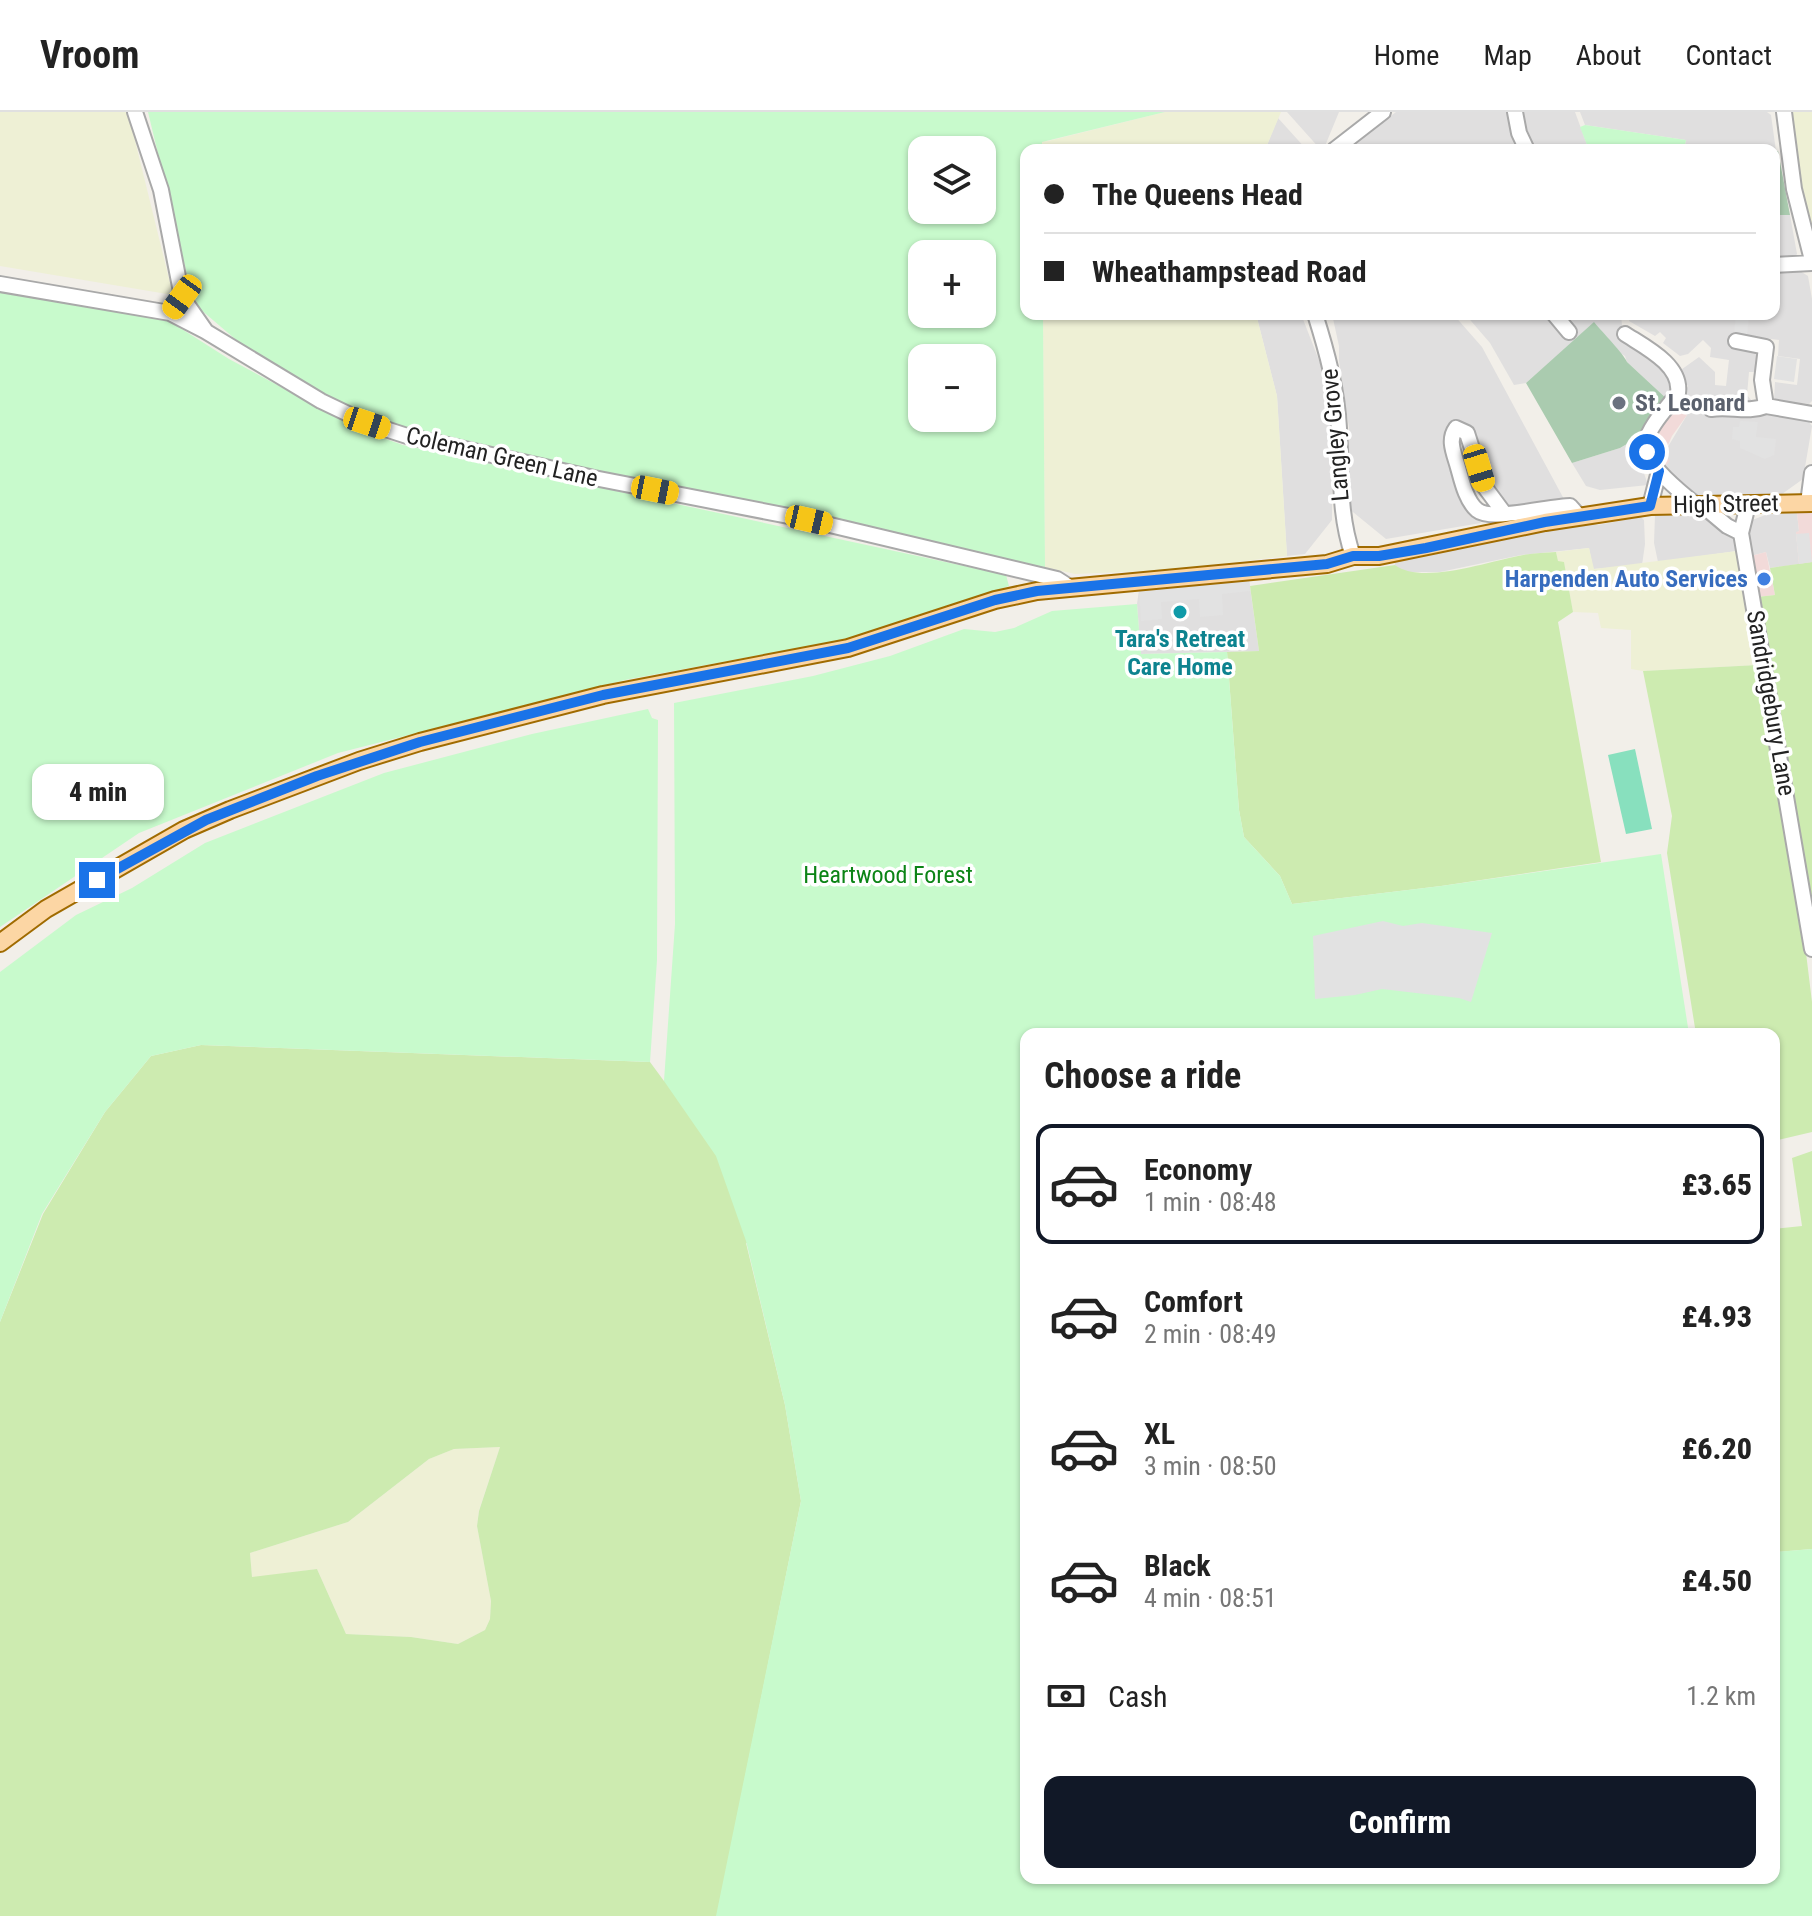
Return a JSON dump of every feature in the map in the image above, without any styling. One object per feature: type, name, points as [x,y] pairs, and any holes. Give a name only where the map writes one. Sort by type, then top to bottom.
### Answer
[{"type":"main road","name":"High Street","points":[[0,943],[46,909],[184,830],[230,810],[359,761],[420,742],[603,695],[848,648],[995,600],[1037,591],[1327,564],[1353,556],[1379,556],[1579,516],[1650,506],[1810,503]]},
{"type":"street","points":[[135,112],[161,190],[182,297],[205,331]]},
{"type":"street","points":[[1342,144],[1383,112]]},
{"type":"street","points":[[1515,112],[1524,144]]},
{"type":"street","points":[[1780,264],[1812,261],[1794,189],[1784,112]]},
{"type":"street","name":"Coleman Green Lane","points":[[0,284],[170,313],[321,401],[367,423],[407,436],[594,478],[809,520],[1057,579],[1071,588]]},
{"type":"street","points":[[170,313],[182,297]]},
{"type":"street","name":"Langley Grove","points":[[1317,320],[1329,356],[1336,393],[1342,517],[1353,556]]},
{"type":"street","points":[[1560,320],[1569,332]]},
{"type":"street","points":[[1625,334],[1665,363],[1678,383],[1678,393],[1648,436],[1645,445],[1651,460],[1659,471],[1699,505],[1741,533]]},
{"type":"street","points":[[1736,341],[1766,347],[1762,380],[1766,406]]},
{"type":"street","points":[[1711,409],[1725,406],[1755,410],[1766,406],[1812,414]]},
{"type":"street","points":[[1504,513],[1484,486],[1467,433],[1456,428],[1452,446],[1473,506],[1483,514],[1504,513],[1570,506],[1579,516]]},
{"type":"street","points":[[1650,506],[1659,471]]},
{"type":"street","points":[[1810,503],[1812,473]]},
{"type":"street","name":"Sandridgebury Lane","points":[[1748,505],[1741,533],[1812,949]]},
{"type":"shaded area","points":[[1287,112],[1339,112],[1326,144],[1316,144]]},
{"type":"shaded area","points":[[1396,112],[1508,112],[1510,128],[1517,144],[1354,144]]},
{"type":"shaded area","points":[[1521,112],[1575,112],[1587,144],[1532,144],[1526,134]]},
{"type":"shaded area","points":[[1580,112],[1767,112],[1771,115],[1775,144],[1685,144],[1686,140],[1585,125]]},
{"type":"shaded area","points":[[1278,118],[1302,144],[1267,144]]},
{"type":"shaded area","points":[[1780,215],[1790,215],[1797,254],[1794,258],[1780,258]]},
{"type":"shaded area","points":[[1800,271],[1808,276],[1812,299],[1812,401],[1809,404],[1774,400],[1775,382],[1797,385],[1800,359],[1778,356],[1779,340],[1756,337],[1754,347],[1759,350],[1759,372],[1749,372],[1747,395],[1762,413],[1767,411],[1806,418],[1812,426],[1803,479],[1782,494],[1772,497],[1713,499],[1693,494],[1662,469],[1669,461],[1663,455],[1687,415],[1674,406],[1688,386],[1678,372],[1699,357],[1715,372],[1715,385],[1726,386],[1729,360],[1710,357],[1711,348],[1703,340],[1688,354],[1680,356],[1663,343],[1666,338],[1660,332],[1655,336],[1629,320],[1780,320],[1780,272]]},
{"type":"shaded area","points":[[1258,320],[1303,320],[1322,368],[1332,435],[1332,520],[1305,554],[1287,556],[1277,396]]},
{"type":"shaded area","points":[[1333,320],[1458,320],[1482,347],[1565,501],[1511,510],[1495,495],[1468,429],[1457,421],[1448,428],[1445,438],[1465,503],[1481,523],[1386,539],[1348,508],[1349,428]]},
{"type":"shaded area","points":[[1470,320],[1550,320],[1566,338],[1575,331],[1568,320],[1622,320],[1623,336],[1659,363],[1675,384],[1668,400],[1627,362],[1625,356],[1614,349],[1594,323],[1526,383],[1514,385],[1490,343]]},
{"type":"shaded area","points":[[1735,320],[1749,320],[1747,336],[1734,335]]},
{"type":"shaded area","points":[[1777,356],[1797,359],[1794,382],[1774,379]]},
{"type":"shaded area","points":[[1674,406],[1687,415],[1672,436],[1664,454],[1670,461],[1662,469],[1653,458],[1650,438]]},
{"type":"shaded area","points":[[1740,421],[1758,422],[1756,437],[1776,439],[1774,455],[1765,459],[1740,448],[1740,441],[1732,439],[1733,427],[1739,427]]},
{"type":"shaded area","points":[[1633,441],[1648,485],[1600,490],[1586,486],[1572,463]]},
{"type":"shaded area","points":[[1697,511],[1733,538],[1737,551],[1658,562],[1654,543],[1655,515]]},
{"type":"shaded area","points":[[1812,512],[1812,562],[1799,564],[1797,513]]},
{"type":"shaded area","points":[[1797,513],[1799,564],[1770,568],[1766,552],[1751,556],[1746,535],[1747,522],[1768,514]]},
{"type":"shaded area","points":[[1641,517],[1644,520],[1645,544],[1642,565],[1593,569],[1589,548],[1521,555],[1440,572],[1403,572],[1394,561],[1560,525],[1598,525]]},
{"type":"shaded area","points":[[1809,533],[1812,562],[1799,564],[1796,534]]},
{"type":"shaded area","points":[[1766,552],[1775,595],[1757,597],[1751,556]]},
{"type":"shaded area","points":[[1249,580],[1259,651],[1141,654],[1137,604],[1139,590]]},
{"type":"shaded area","points":[[1249,580],[1250,591],[1222,594],[1223,615],[1200,617],[1199,599],[1161,602],[1162,619],[1141,621],[1139,590]]},
{"type":"shaded area","points":[[1383,921],[1403,926],[1422,923],[1492,933],[1471,1002],[1382,989],[1315,999],[1313,936]]},
{"type":"green space","points":[[0,112],[128,112],[173,295],[0,266]]},
{"type":"green space","points":[[148,112],[1165,112],[1042,144],[1020,144],[1020,320],[1043,320],[1045,567],[972,553],[807,511],[693,493],[401,429],[334,401],[241,344],[200,309],[191,291]]},
{"type":"green space","points":[[1165,112],[1281,112],[1268,144],[1042,143],[996,148],[996,145],[1048,141]]},
{"type":"green space","points":[[1791,112],[1812,112],[1812,238],[1804,206]]},
{"type":"green space","points":[[1585,125],[1686,140],[1685,144],[1587,144],[1580,127]]},
{"type":"green space","points":[[1780,162],[1790,215],[1780,215]]},
{"type":"green space","points":[[0,292],[166,319],[229,359],[363,431],[403,445],[1006,575],[1009,586],[869,635],[625,680],[338,753],[139,833],[0,927]]},
{"type":"green space","points":[[1043,320],[1258,320],[1277,396],[1287,556],[1170,570],[1075,574],[1045,567]]},
{"type":"green space","points":[[1594,322],[1627,362],[1668,400],[1639,437],[1620,448],[1572,463],[1526,383]]},
{"type":"green space","points":[[1589,548],[1594,569],[1737,551],[1758,665],[1631,669],[1631,630],[1601,628],[1598,613],[1573,612],[1564,563],[1558,561],[1556,552]]},
{"type":"green space","points":[[1556,552],[1558,561],[1564,562],[1573,612],[1558,622],[1601,862],[1292,904],[1280,876],[1244,837],[1239,810],[1227,652],[1259,651],[1250,586],[1395,565],[1406,571],[1437,573],[1523,555]]},
{"type":"green space","points":[[1812,562],[1812,909],[1757,597],[1775,595],[1770,568]]},
{"type":"green space","name":"Heartwood Forest","points":[[1137,604],[1141,654],[1227,652],[1239,810],[1244,837],[1280,876],[1292,904],[1661,854],[1688,1028],[1020,1028],[1020,1884],[1780,1884],[1780,1552],[1812,1549],[1812,1916],[716,1916],[801,1501],[785,1405],[746,1241],[716,1156],[664,1081],[675,924],[674,703],[813,676],[890,656],[964,629],[995,632],[1014,628],[1052,611]]},
{"type":"green space","points":[[1758,665],[1801,912],[1812,1002],[1812,1132],[1780,1140],[1780,1028],[1695,1028],[1667,853],[1672,816],[1643,671]]},
{"type":"green space","points":[[648,709],[652,718],[658,720],[657,960],[650,1062],[201,1045],[151,1056],[105,1112],[42,1214],[0,1322],[0,972],[76,915],[132,888],[205,843],[384,773],[532,734]]},
{"type":"green space","points":[[1635,749],[1652,829],[1626,834],[1608,755]]},
{"type":"green space","points":[[201,1045],[650,1062],[664,1081],[680,1076],[1000,1325],[746,1243],[785,1405],[801,1501],[717,1916],[0,1916],[0,1322],[43,1214],[105,1112],[151,1056]],"holes":[[[500,1447],[477,1526],[491,1601],[490,1619],[485,1630],[458,1644],[411,1637],[346,1634],[317,1569],[252,1577],[250,1553],[348,1522],[429,1459],[454,1449]]]},
{"type":"green space","points":[[1812,1151],[1812,1549],[1780,1552],[1780,1228],[1802,1226],[1792,1158]]},
{"type":"green space","points":[[500,1447],[479,1510],[477,1526],[491,1601],[490,1619],[485,1630],[458,1644],[411,1637],[346,1634],[317,1569],[252,1578],[250,1553],[348,1522],[429,1459],[454,1449]]},
{"type":"place","name":"St. Leonard","points":[[1619,403]]},
{"type":"place","name":"Harpenden Auto Services","points":[[1764,579]]},
{"type":"place","name":"Tara's Retreat Care Home","points":[[1180,612]]},
{"type":"route","points":[[97,880],[206,820],[359,761],[420,742],[603,695],[848,648],[995,600],[1037,591],[1327,564],[1353,556],[1379,556],[1545,522],[1650,506],[1659,471],[1647,452]]}]
